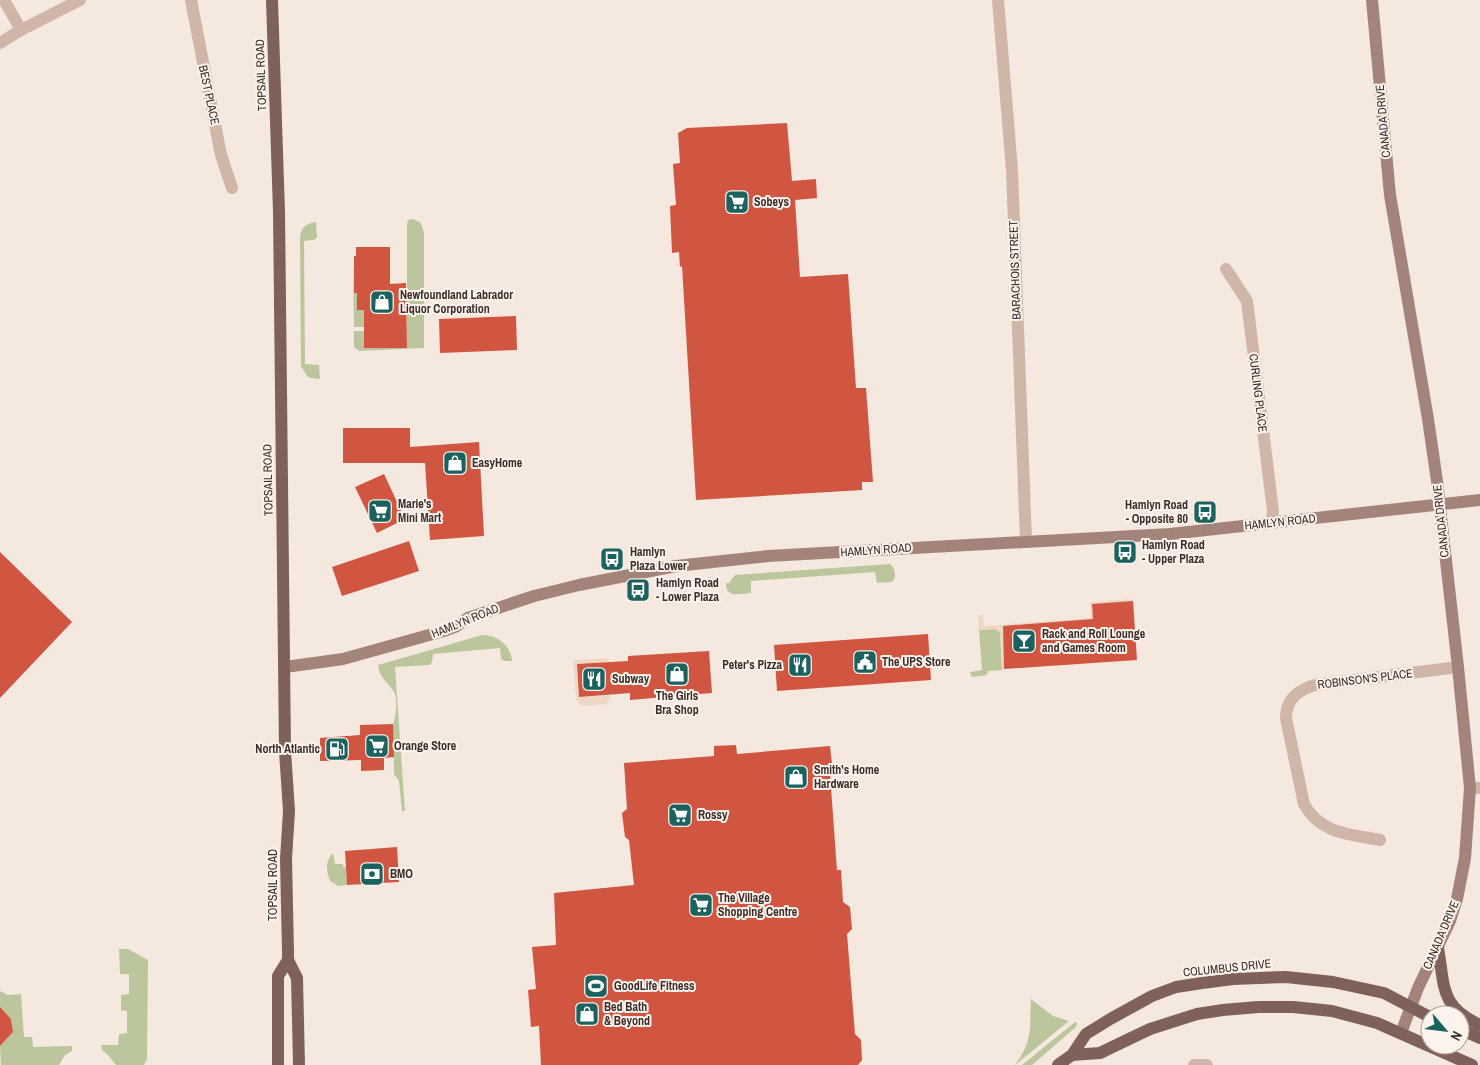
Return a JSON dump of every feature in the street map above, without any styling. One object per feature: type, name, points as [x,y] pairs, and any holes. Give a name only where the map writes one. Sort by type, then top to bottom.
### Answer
[{"type":"main road","name":"TOPSAIL ROAD","points":[[272,0],[278,212],[286,752],[289,812],[286,859],[288,960],[297,978],[299,1065]]},
{"type":"main road","points":[[1438,948],[1442,983],[1448,1000],[1464,1017],[1480,1025]]},
{"type":"main road","name":"TOPSAIL ROAD","points":[[278,1065],[278,976],[288,960]]},
{"type":"main road","name":"COLUMBUS DRIVE","points":[[1058,1065],[1072,1055],[1086,1034],[1128,1009],[1168,990],[1202,983],[1286,976],[1309,978],[1384,992],[1420,1011]]},
{"type":"main road","points":[[1072,1055],[1100,1054],[1150,1029],[1197,1014],[1258,1007],[1293,1007],[1332,1011],[1377,1023],[1472,1065]]},
{"type":"street","points":[[4,0],[21,30]]},
{"type":"street","points":[[0,43],[21,30],[80,0]]},
{"type":"street","name":"BEST PLACE","points":[[191,0],[221,155],[232,188]]},
{"type":"street","name":"BARACHOIS STREET","points":[[998,0],[1012,170],[1026,541]]},
{"type":"street","name":"CANADA DRIVE","points":[[1372,0],[1390,195],[1428,419],[1458,667],[1475,788],[1462,877],[1450,921],[1411,1006],[1401,1034]]},
{"type":"street","name":"CURLING PLACE","points":[[1226,269],[1247,301],[1273,511],[1272,523]]},
{"type":"street","name":"HAMLYN ROAD","points":[[285,667],[334,661],[360,655],[456,627],[468,618],[534,596],[676,566],[768,556],[1170,534],[1480,500]]},
{"type":"street","name":"ROBINSON'S PLACE","points":[[1380,840],[1332,830],[1308,812],[1304,804],[1286,718],[1286,710],[1290,700],[1305,688],[1315,685],[1458,667]]},
{"type":"street","points":[[1194,1065],[1208,1065]]},
{"type":"green space","points":[[412,219],[420,222],[424,232],[424,348],[359,351],[354,347],[354,331],[364,331],[364,348],[407,348],[407,224],[408,220]]},
{"type":"green space","points":[[316,222],[317,238],[304,241],[305,364],[319,365],[320,379],[307,376],[301,366],[300,240],[304,227]]},
{"type":"green space","points":[[353,259],[354,292],[357,293],[357,310],[364,310],[364,327],[354,327]]},
{"type":"green space","points":[[890,564],[895,572],[895,578],[892,582],[877,583],[875,572],[751,581],[751,593],[742,594],[731,593],[726,588],[726,583],[729,583],[735,575]]},
{"type":"green space","points":[[995,629],[1000,632],[1002,670],[988,671],[987,675],[971,676],[970,672],[982,670],[979,630]]},
{"type":"green space","points":[[482,635],[488,635],[502,642],[509,650],[512,661],[501,659],[500,648],[433,654],[430,665],[395,667],[405,811],[402,811],[399,781],[394,774],[393,724],[396,713],[396,698],[394,692],[380,673],[378,665]]},
{"type":"green space","points":[[333,853],[335,864],[343,864],[343,867],[346,867],[347,885],[338,886],[330,881],[327,866]]},
{"type":"green space","points":[[119,949],[128,949],[148,960],[147,1059],[144,1065],[116,1065],[102,1050],[101,1045],[118,1045],[119,1034],[127,1033],[127,1011],[121,1010],[121,995],[129,994],[129,974],[120,974]]},
{"type":"green space","points":[[0,991],[8,995],[21,994],[24,1037],[32,1037],[33,1047],[72,1046],[72,1051],[65,1055],[59,1065],[1,1065],[0,1046],[13,1032],[11,1019],[0,1007]]},
{"type":"green space","points":[[1031,999],[1053,1016],[1069,1021],[1015,1065],[1028,1040]]},
{"type":"green space","points":[[1075,1022],[1077,1023],[1076,1027],[1032,1065],[1022,1065]]},
{"type":"shaded area","points":[[1131,599],[1133,601],[1092,604],[1093,619],[1003,626],[1004,669],[1002,670],[1000,632],[995,629],[979,630],[978,615],[983,615],[984,626],[1091,618],[1090,602]]},
{"type":"shaded area","points":[[608,658],[609,662],[577,664],[579,697],[611,695],[607,704],[581,706],[576,699],[573,662],[575,660]]},
{"type":"building","points":[[787,123],[792,181],[816,179],[817,198],[795,200],[800,277],[848,274],[856,388],[866,388],[873,482],[862,482],[862,490],[696,500],[682,266],[680,267],[679,252],[672,253],[670,206],[676,205],[673,164],[680,163],[678,133],[687,128]]},
{"type":"building","name":"Newfoundland Labrador Liquor Corporation","points":[[356,247],[390,247],[390,284],[406,283],[407,348],[364,348],[364,310],[357,310],[357,293],[354,293],[354,256],[356,256]]},
{"type":"building","points":[[516,316],[517,350],[440,353],[439,319]]},
{"type":"building","points":[[343,428],[410,428],[410,447],[479,442],[484,536],[430,540],[425,463],[343,463]]},
{"type":"building","points":[[384,474],[405,519],[377,533],[355,487]]},
{"type":"building","points":[[409,541],[419,571],[342,596],[332,567]]},
{"type":"building","points":[[0,552],[72,622],[0,698]]},
{"type":"building","points":[[1133,601],[1137,660],[1004,669],[1003,626],[1093,619],[1092,604]]},
{"type":"building","points":[[928,634],[931,680],[777,691],[774,645]]},
{"type":"building","points":[[709,651],[712,693],[630,700],[630,693],[579,697],[577,664],[628,661],[628,656]]},
{"type":"building","points":[[393,724],[394,757],[384,758],[384,770],[361,771],[361,760],[320,761],[320,738],[360,735],[360,725]]},
{"type":"building","name":"The Village Shopping Centre","points":[[736,745],[737,754],[830,746],[833,773],[830,774],[837,870],[841,870],[843,902],[850,907],[852,929],[847,934],[855,1034],[861,1040],[862,1060],[858,1065],[541,1065],[539,1026],[531,1027],[528,990],[536,989],[532,947],[556,945],[554,893],[634,885],[629,840],[625,837],[622,813],[627,809],[624,763],[714,756],[714,746]]},
{"type":"building","name":"BMO","points":[[397,847],[399,882],[347,885],[345,851]]},
{"type":"building","points":[[0,1007],[11,1019],[13,1032],[0,1046]]},
{"type":"place","name":"Sobeys","points":[[737,202]]},
{"type":"place","name":"Newfoundland Labrador Liquor Corporation","points":[[382,302]]},
{"type":"place","name":"EasyHome","points":[[455,463]]},
{"type":"place","name":"Marie's Mini Mart","points":[[380,511]]},
{"type":"place","name":"Hamlyn Road - Opposite 80","points":[[1205,512]]},
{"type":"place","name":"Hamlyn Road - Upper Plaza","points":[[1125,552]]},
{"type":"place","name":"Hamlyn Plaza Lower","points":[[612,559]]},
{"type":"place","name":"Hamlyn Road - Lower Plaza","points":[[638,590]]},
{"type":"place","name":"Rack and Roll Lounge and Games Room","points":[[1024,641]]},
{"type":"place","name":"The UPS Store","points":[[865,662]]},
{"type":"place","name":"Peter's Pizza","points":[[800,665]]},
{"type":"place","name":"The Girls Bra Shop","points":[[677,674]]},
{"type":"place","name":"Subway","points":[[594,679]]},
{"type":"place","name":"Orange Store","points":[[377,746]]},
{"type":"place","name":"North Atlantic","points":[[337,749]]},
{"type":"place","name":"Smith's Home Hardware","points":[[796,777]]},
{"type":"place","name":"Rossy","points":[[680,815]]},
{"type":"place","name":"BMO","points":[[372,874]]},
{"type":"place","name":"The Village Shopping Centre","points":[[701,905]]},
{"type":"place","name":"GoodLife Fitness","points":[[596,986]]},
{"type":"place","name":"Bed Bath & Beyond","points":[[587,1014]]}]
